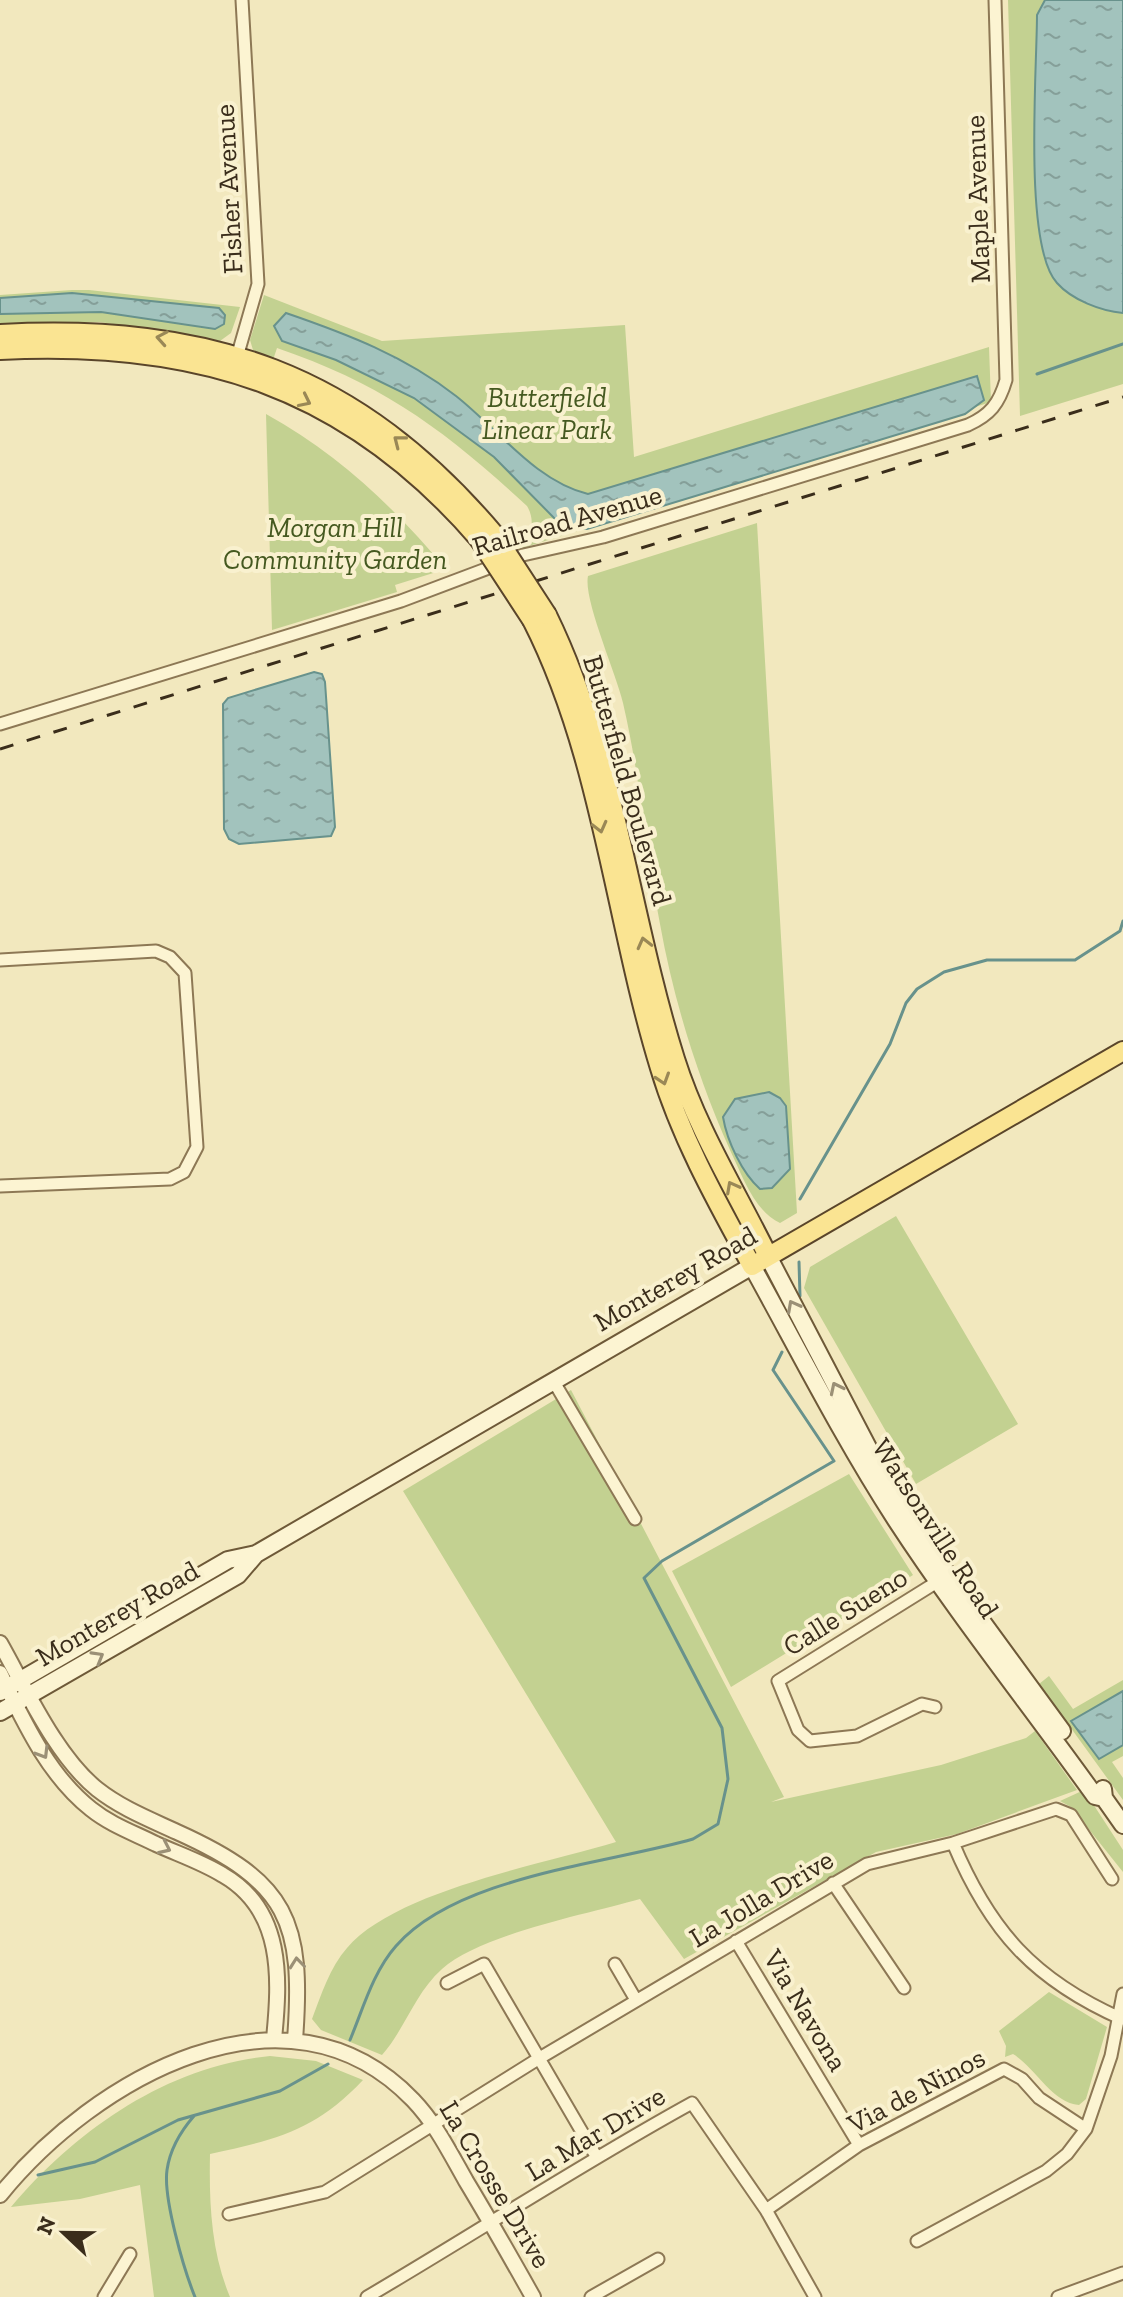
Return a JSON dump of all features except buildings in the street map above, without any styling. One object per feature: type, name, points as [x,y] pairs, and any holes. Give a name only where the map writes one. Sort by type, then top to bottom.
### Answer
[{"type":"main road","name":"Butterfield Boulevard","points":[[0,334],[110,332],[177,341],[235,364],[377,443],[487,537],[540,618],[572,719],[671,1103],[692,1153],[760,1261]]},
{"type":"main road","name":"Butterfield Boulevard","points":[[0,350],[111,348],[235,364]]},
{"type":"main road","name":"Monterey Road","points":[[0,1712],[12,1689],[228,1560],[256,1554],[1123,1051]]},
{"type":"main road","name":"Watsonville Road","points":[[760,1261],[863,1467],[937,1582],[1057,1734],[1085,1772],[1095,1796],[1104,1798],[1123,1825]]},
{"type":"main road","name":"Watsonville Road","points":[[760,1261],[887,1484],[1057,1734]]},
{"type":"street","name":"Fisher Avenue","points":[[235,364],[258,284],[242,0]]},
{"type":"street","name":"Maple Avenue","points":[[995,0],[1006,370],[1001,397]]},
{"type":"street","name":"Railroad Avenue","points":[[0,724],[401,601],[523,555],[603,537],[968,425],[988,415],[1001,397]]},
{"type":"street","points":[[0,960],[156,951],[177,962],[185,973],[197,1147],[184,1172],[170,1179],[0,1186]]},
{"type":"street","points":[[554,1382],[635,1519]]},
{"type":"street","name":"Calle Sueno","points":[[935,1707],[922,1704],[857,1736],[825,1743],[810,1741],[798,1730],[778,1681],[937,1582]]},
{"type":"street","points":[[0,1643],[12,1689],[58,1775],[92,1810],[120,1827],[224,1875],[257,1906],[277,1953],[279,1991],[274,2039]]},
{"type":"street","points":[[12,1689],[94,1786],[129,1810],[229,1856],[258,1879],[272,1895],[292,1934],[298,1964],[295,2040]]},
{"type":"street","name":"La Jolla Drive","points":[[229,2214],[325,2192],[636,2000],[833,1883],[888,1856],[953,1843],[1056,1809],[1071,1815],[1112,1879]]},
{"type":"street","points":[[953,1843],[980,1903],[1039,1971],[1060,1987],[1122,2017]]},
{"type":"street","points":[[833,1883],[904,1988]]},
{"type":"street","name":"Via Navona","points":[[736,1941],[859,2145]]},
{"type":"street","points":[[447,1983],[484,1964],[596,2156]]},
{"type":"street","points":[[615,1964],[636,2000]]},
{"type":"street","points":[[917,2241],[1046,2171],[1067,2154],[1086,2129],[1122,2017],[1123,1994]]},
{"type":"street","name":"La Crosse Drive","points":[[0,2195],[58,2135],[131,2084],[213,2049],[274,2039],[295,2040],[352,2056],[371,2066],[411,2098],[434,2124],[533,2297]]},
{"type":"street","name":"Via de Ninos","points":[[766,2210],[859,2145],[1004,2069],[1022,2079],[1039,2098],[1086,2129]]},
{"type":"street","name":"La Mar Drive","points":[[367,2297],[491,2224],[596,2156],[692,2103],[766,2210],[815,2297]]},
{"type":"street","points":[[104,2297],[130,2254]]},
{"type":"street","points":[[591,2297],[658,2259]]},
{"type":"street","points":[[1058,2297],[1121,2278]]},
{"type":"green space","points":[[1008,0],[1123,0],[1123,384],[1020,416]]},
{"type":"green space","points":[[72,290],[240,307],[231,333],[220,341],[100,322],[0,323],[0,295]]},
{"type":"green space","name":"Butterfield Linear Park","points":[[264,295],[382,341],[625,325],[634,457],[989,347],[991,402],[516,550],[530,530],[530,512],[469,455],[411,412],[349,377],[277,348],[273,360],[253,350],[250,340]]},
{"type":"green space","name":"Morgan Hill Community Garden","points":[[266,414],[341,464],[406,524],[446,569],[395,585],[397,592],[272,630]]},
{"type":"green space","points":[[757,523],[797,1213],[780,1223],[763,1210],[744,1181],[718,1123],[688,1039],[660,924],[623,703],[588,587],[588,576]]},
{"type":"green space","points":[[896,1216],[1018,1424],[916,1484],[804,1288],[810,1267]]},
{"type":"green space","points":[[571,1390],[784,1797],[771,1802],[941,1765],[1026,1738],[1035,1731],[1077,1790],[957,1834],[876,1852],[684,1959],[640,1899],[508,1935],[482,1945],[442,1969],[424,1989],[382,2055],[321,2030],[312,2019],[331,1972],[347,1948],[369,1928],[399,1910],[434,1895],[616,1842],[403,1491]]},
{"type":"green space","points":[[849,1474],[913,1575],[731,1687],[672,1571]]},
{"type":"green space","points":[[1049,1676],[1073,1709],[1123,1680],[1123,1756],[1112,1762],[1123,1778],[1123,1800],[1039,1684]]},
{"type":"green space","points":[[1084,1790],[1123,1850],[1123,1872],[1071,1807],[1060,1801]]},
{"type":"green space","points":[[1049,1992],[1107,2027],[1086,2099],[1079,2105],[1060,2098],[1013,2054],[1005,2057],[1006,2046],[999,2031]]},
{"type":"green space","points":[[270,2056],[316,2061],[363,2080],[328,2111],[293,2131],[210,2154],[212,2227],[230,2297],[154,2297],[140,2185],[80,2199],[11,2207],[64,2152],[126,2106],[195,2073],[232,2062]]},
{"type":"water","points":[[1045,0],[1123,0],[1123,313],[1096,307],[1071,295],[1057,283],[1046,263],[1040,233],[1034,155],[1037,15]]},
{"type":"water","points":[[72,293],[219,308],[225,315],[224,324],[215,329],[101,312],[0,314],[0,298]]},
{"type":"water","points":[[286,313],[353,338],[416,369],[472,409],[534,466],[551,478],[588,494],[977,376],[984,400],[965,414],[587,529],[561,525],[494,457],[414,398],[336,360],[282,341],[274,326]]},
{"type":"water","points":[[314,672],[322,674],[325,682],[335,827],[331,836],[239,844],[229,839],[224,829],[223,704],[228,698]]},
{"type":"water","points":[[769,1092],[786,1106],[790,1169],[772,1188],[760,1189],[736,1156],[723,1117],[735,1099]]},
{"type":"water","points":[[1123,1691],[1123,1745],[1099,1759],[1071,1721]]},
{"type":"waterway","points":[[1037,374],[1123,344]]},
{"type":"waterway","points":[[800,1199],[890,1044],[906,1003],[917,989],[944,972],[987,960],[1075,960],[1120,931],[1123,921]]},
{"type":"waterway","points":[[799,1262],[800,1296]]},
{"type":"waterway","points":[[350,2040],[381,1967],[396,1946],[423,1922],[456,1903],[494,1888],[577,1865],[693,1839],[718,1824],[728,1779],[722,1728],[644,1578],[662,1561],[834,1461],[773,1370],[782,1352]]},
{"type":"waterway","points":[[38,2175],[95,2162],[178,2120],[280,2091],[328,2064]]},
{"type":"waterway","points":[[194,2116],[173,2148],[168,2162],[167,2182],[175,2234],[195,2297]]},
{"type":"railway","points":[[0,749],[1123,397]]}]
